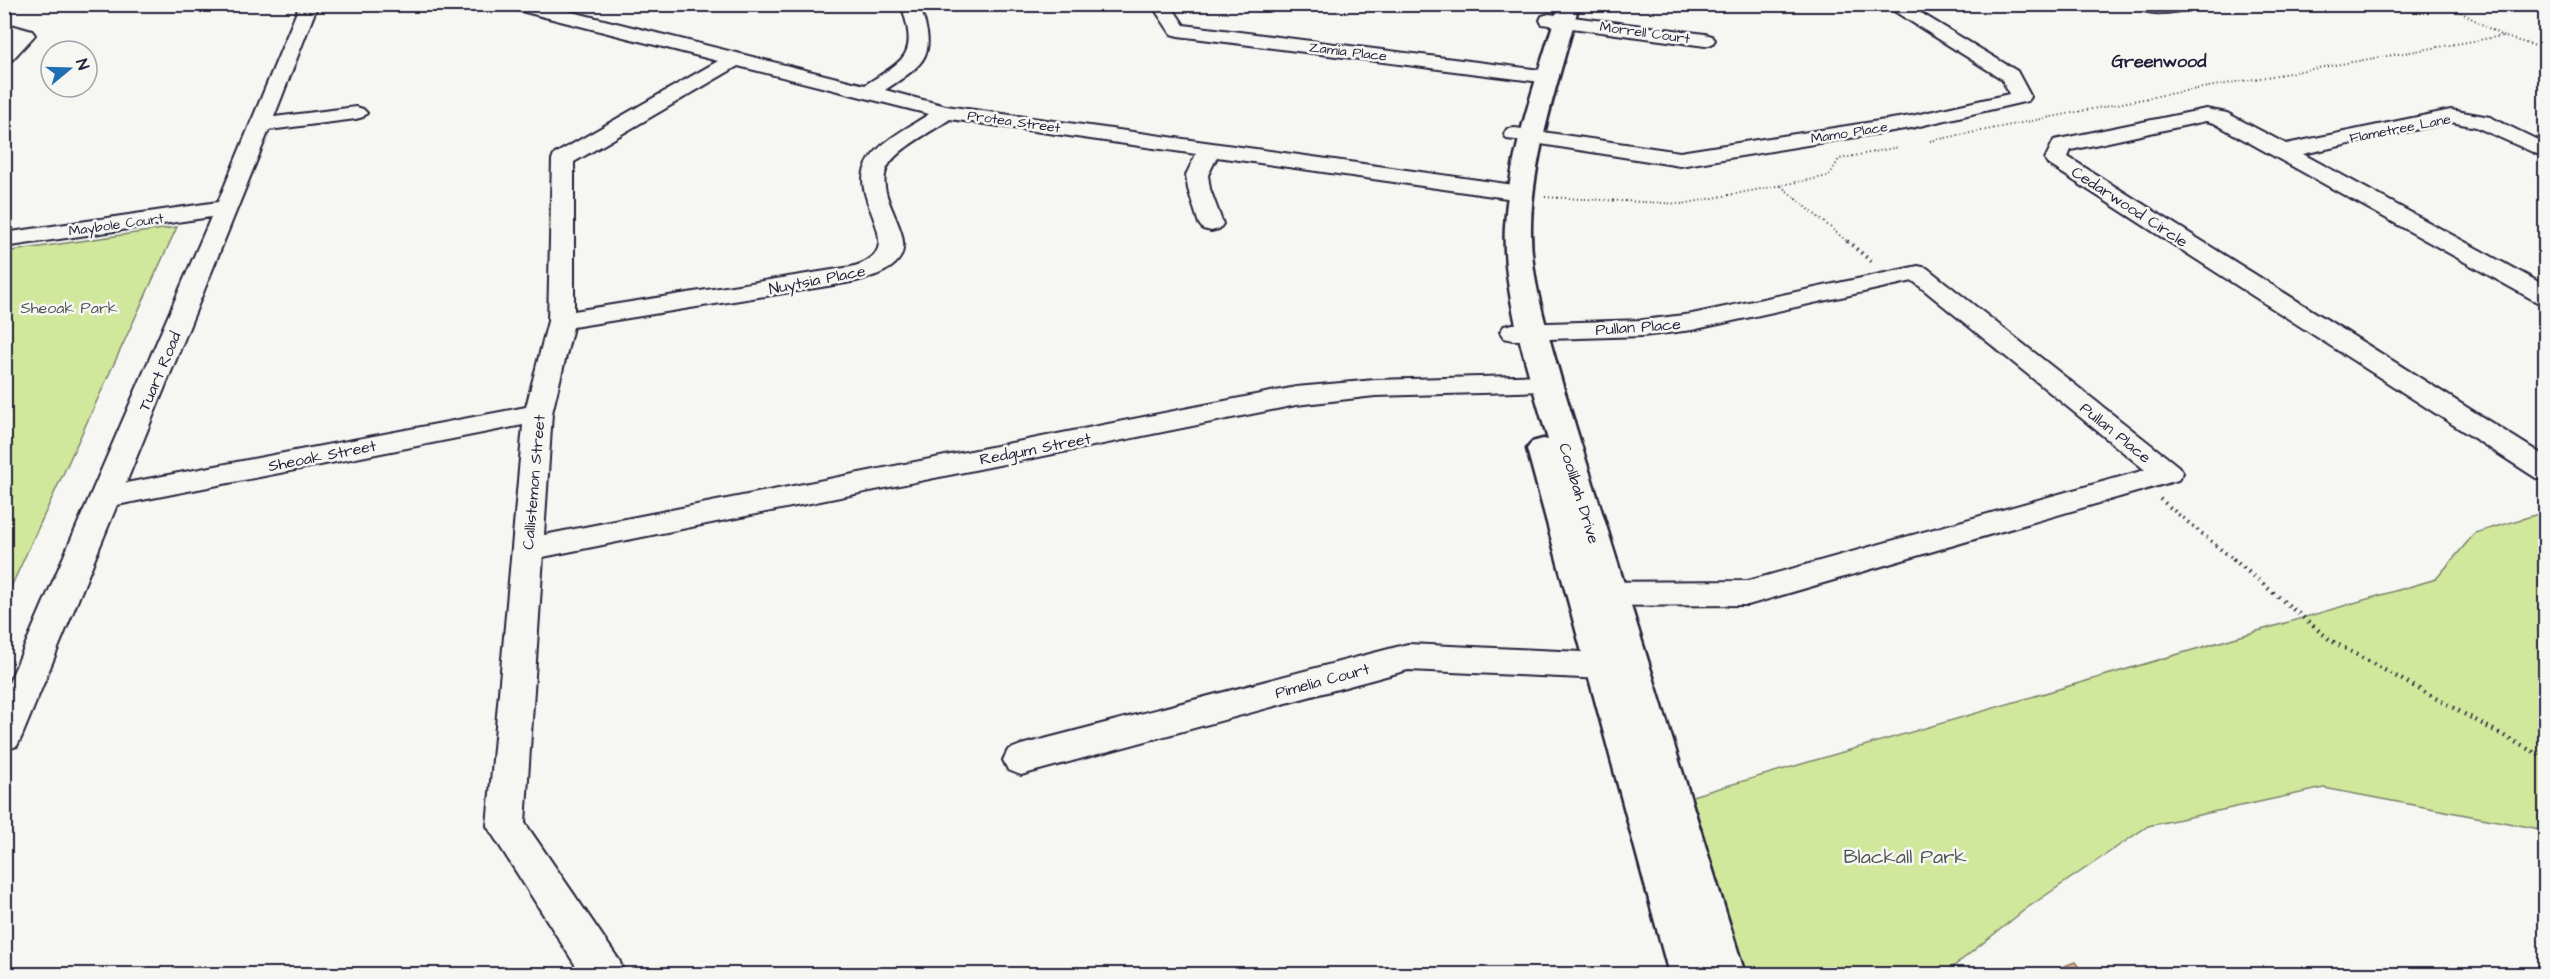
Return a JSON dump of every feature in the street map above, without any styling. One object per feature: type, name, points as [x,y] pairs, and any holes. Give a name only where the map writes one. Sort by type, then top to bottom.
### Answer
[{"type":"main road","name":"Coolibah Drive","points":[[1559,13],[1510,191],[1518,226],[1519,255],[1526,301],[1523,332],[1536,384],[1619,667],[1722,975]]},
{"type":"main road","name":"Coolibah Drive","points":[[1619,667],[1692,975]]},
{"type":"street","name":"Tuart Road","points":[[4,736],[227,208],[309,4]]},
{"type":"street","name":"Protea Street","points":[[516,4],[734,60],[870,91],[946,112],[1510,191]]},
{"type":"street","points":[[564,16],[589,4]]},
{"type":"street","points":[[870,91],[914,59],[920,51],[921,41],[910,4]]},
{"type":"street","name":"Zamia Place","points":[[1160,4],[1178,30],[1540,76]]},
{"type":"street","name":"Mamo Place","points":[[1524,135],[1680,159],[1911,122],[2021,97],[2010,75],[1892,4]]},
{"type":"street","points":[[2143,4],[2150,8],[2186,4]]},
{"type":"street","name":"Morrell Court","points":[[1559,13],[1705,40]]},
{"type":"street","points":[[4,29],[25,35],[4,57]]},
{"type":"street","name":"Callistemon Street","points":[[604,975],[506,826],[538,413],[561,321],[563,159],[734,60]]},
{"type":"street","points":[[261,125],[356,112]]},
{"type":"street","name":"Nuytsia Place","points":[[561,321],[869,270],[886,259],[893,242],[876,192],[873,176],[876,167],[887,154],[946,112]]},
{"type":"street","name":"Cedarwood Circle","points":[[2546,297],[2220,117],[2206,115],[2062,145],[2056,159],[2546,471]]},
{"type":"street","name":"Flametree Lane","points":[[2285,152],[2451,116],[2482,122],[2546,152]]},
{"type":"street","points":[[1210,148],[1197,175],[1199,189],[1211,224]]},
{"type":"street","name":"Maybole Court","points":[[4,240],[227,208]]},
{"type":"street","name":"Pullan Place","points":[[1523,332],[1642,328],[1692,322],[1918,273],[2168,473],[1748,593],[1598,594]]},
{"type":"street","name":"Redgum Street","points":[[528,549],[1296,396],[1375,388],[1536,384]]},
{"type":"street","name":"Sheoak Street","points":[[106,497],[538,413]]},
{"type":"street","name":"Pimelia Court","points":[[1021,760],[1408,657],[1619,667]]},
{"type":"path","points":[[2447,4],[2502,36],[2546,49]]},
{"type":"path","points":[[1921,143],[2168,94],[2502,36]]},
{"type":"path","points":[[1510,191],[1542,197],[1682,204],[1829,176],[1839,159],[1909,145]]},
{"type":"path","points":[[1780,185],[1892,278]]},
{"type":"path","points":[[2139,481],[2330,640],[2546,759]]},
{"type":"green space","name":"Sheoak Park","points":[[177,227],[5,600],[5,252]]},
{"type":"green space","name":"Blackall Park","points":[[2545,512],[2545,830],[2324,788],[2148,826],[2027,908],[1944,974],[1746,974],[1692,796],[2436,579],[2475,533]]},
{"type":"building","points":[[2075,962],[2085,975],[2041,975]]},
{"type":"district","name":"Greenwood","points":[[2159,61]]}]
